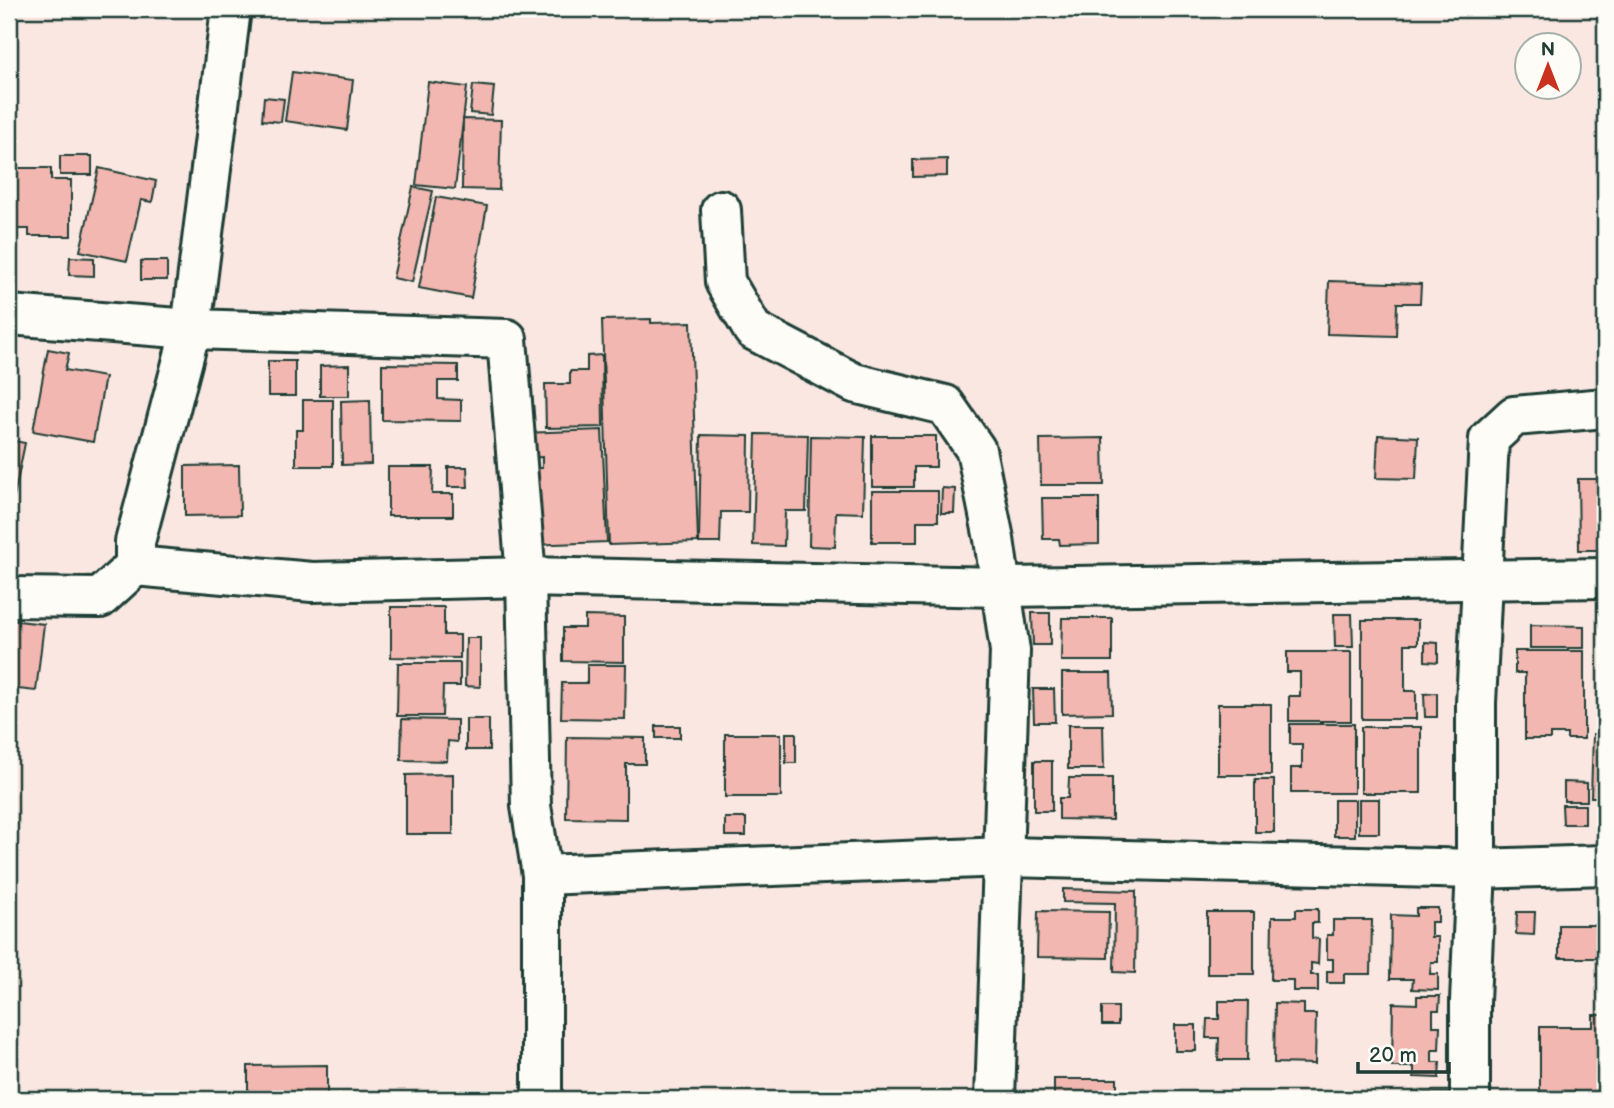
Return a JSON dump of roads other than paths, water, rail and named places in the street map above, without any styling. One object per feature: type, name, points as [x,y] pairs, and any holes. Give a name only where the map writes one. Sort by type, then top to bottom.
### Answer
[{"type":"street","points":[[9,597],[100,598],[135,566],[135,542],[191,329],[231,9]]},
{"type":"street","points":[[721,210],[725,282],[753,330],[854,383],[944,405],[975,450],[1001,587],[1010,651],[995,1099]]},
{"type":"street","points":[[9,315],[191,329],[507,340],[526,577],[531,806],[542,874],[542,1099]]},
{"type":"street","points":[[1470,1099],[1470,1001],[1476,869],[1476,703],[1489,439],[1514,416],[1605,408]]},
{"type":"street","points":[[135,566],[312,582],[526,577],[1001,587],[1605,578]]},
{"type":"street","points":[[542,874],[1005,858],[1476,869],[1605,865]]}]
